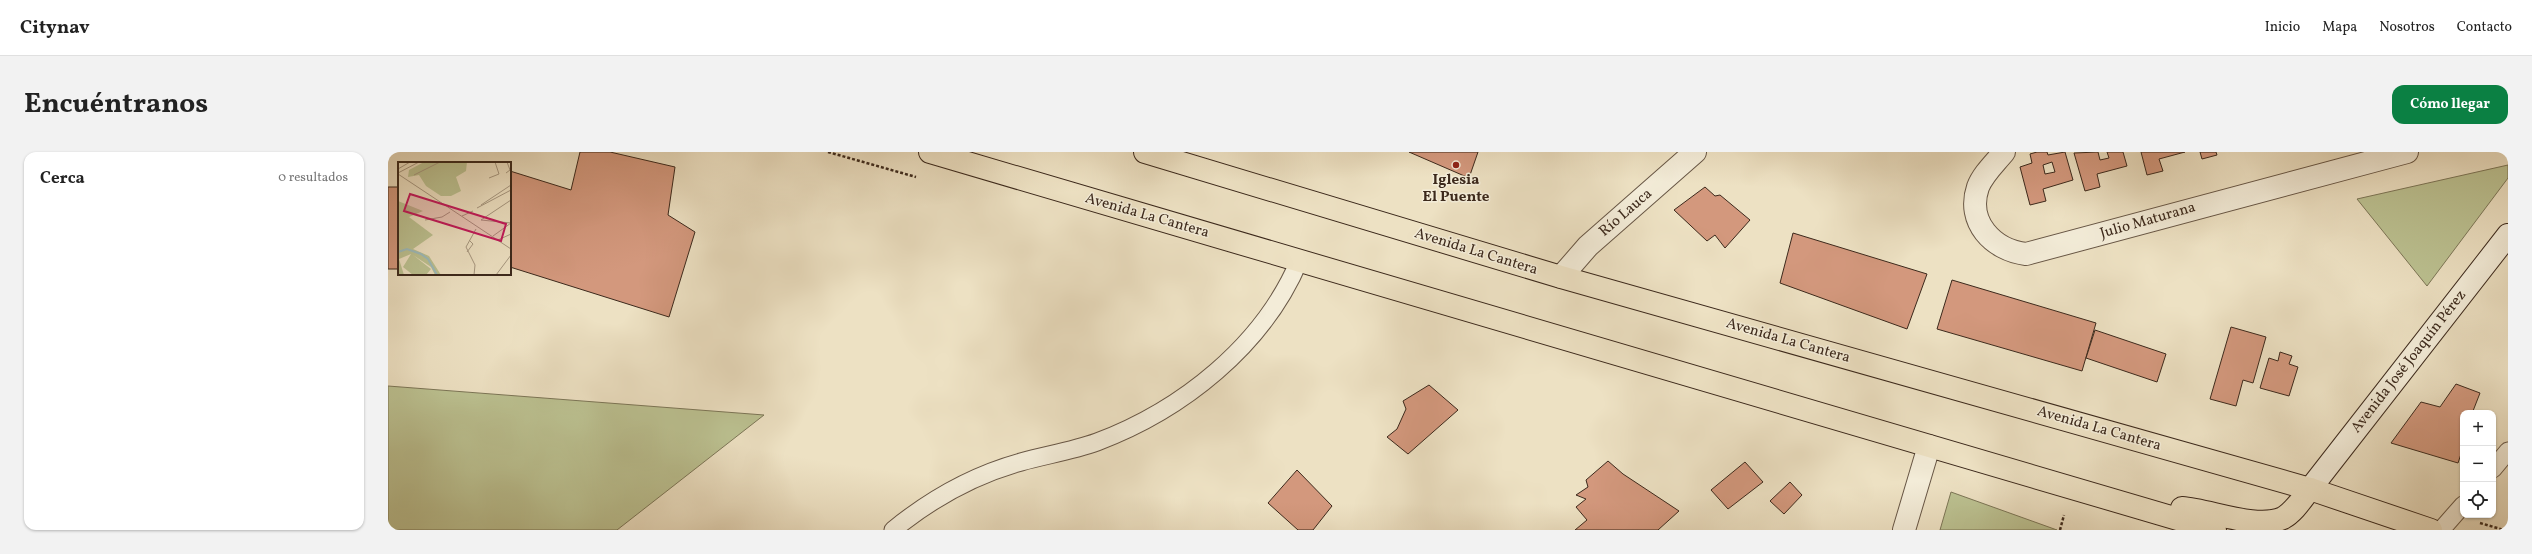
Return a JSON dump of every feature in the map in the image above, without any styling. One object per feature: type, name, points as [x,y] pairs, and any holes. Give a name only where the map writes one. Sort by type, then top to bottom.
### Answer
[{"type":"highway","name":"Avenida La Cantera","points":[[930,152],[2215,530]]},
{"type":"highway","name":"Avenida La Cantera","points":[[1144,152],[1560,277],[2310,489],[2431,530]]},
{"type":"highway","points":[[2129,504],[2188,508],[2260,522],[2282,518],[2294,509],[2310,489]]},
{"type":"street","name":"Río Lauca","points":[[1560,277],[1588,246],[1695,152]]},
{"type":"street","name":"Julio Maturana","points":[[2004,152],[1984,175],[1978,186],[1976,211],[1979,224],[1987,236],[1998,246],[2011,252],[2026,254],[2407,152]]},
{"type":"street","name":"Avenida José Joaquín Pérez","points":[[2310,489],[2508,235]]},
{"type":"street","points":[[1904,530],[1929,446]]},
{"type":"lane","points":[[893,530],[912,514],[946,493],[982,475],[1097,442],[1133,426],[1167,407],[1200,385],[1231,357],[1260,327],[1279,302],[1299,261]]},
{"type":"lane","points":[[2496,465],[2508,451]]},
{"type":"lane","points":[[2441,530],[2460,508]]},
{"type":"path","points":[[2060,530],[2065,513]]},
{"type":"green space","points":[[2508,165],[2508,178],[2427,286],[2357,199]]},
{"type":"green space","points":[[388,386],[764,415],[617,530],[388,530]]},
{"type":"green space","points":[[1951,492],[2057,530],[1940,530]]},
{"type":"building","points":[[580,152],[610,152],[675,167],[668,215],[695,232],[669,317],[511,267],[511,171],[571,190]]},
{"type":"building","name":"Iglesia El Puente","points":[[1409,152],[1478,152],[1469,178]]},
{"type":"building","points":[[2047,152],[2048,155],[2065,152],[2073,180],[2043,189],[2046,201],[2030,205],[2020,167],[2032,163],[2030,154]],"holes":[[[2052,162],[2055,172],[2045,174],[2043,165]]]},
{"type":"building","points":[[2098,152],[2100,160],[2109,158],[2107,152],[2123,152],[2127,166],[2097,174],[2100,187],[2085,191],[2074,153]]},
{"type":"building","points":[[2141,152],[2185,152],[2159,159],[2163,171],[2147,175]]},
{"type":"building","points":[[2200,152],[2216,152],[2217,155],[2202,159]]},
{"type":"building","points":[[388,187],[398,187],[398,269],[388,269]]},
{"type":"building","points":[[1705,187],[1715,196],[1720,195],[1750,220],[1725,248],[1715,235],[1707,241],[1674,210]]},
{"type":"building","points":[[1793,233],[1927,274],[1907,329],[1780,283]]},
{"type":"building","points":[[1952,280],[2096,323],[2082,371],[1937,329]]},
{"type":"building","points":[[2231,327],[2266,337],[2253,383],[2243,380],[2236,406],[2210,399]]},
{"type":"building","points":[[2095,330],[2166,354],[2157,382],[2086,358]]},
{"type":"building","points":[[2280,352],[2292,356],[2289,364],[2298,367],[2289,396],[2260,388],[2269,358],[2278,361]]},
{"type":"building","points":[[2456,384],[2480,393],[2473,410],[2460,410],[2460,457],[2458,463],[2391,443],[2421,402],[2440,407]]},
{"type":"building","points":[[1429,385],[1458,410],[1408,454],[1387,437],[1397,429],[1406,409],[1403,401]]},
{"type":"building","points":[[1608,461],[1623,474],[1679,511],[1658,530],[1575,530],[1587,520],[1576,507],[1586,499],[1576,495],[1588,487],[1586,480]]},
{"type":"building","points":[[1745,462],[1763,482],[1728,509],[1711,490]]},
{"type":"building","points":[[1297,470],[1332,506],[1313,530],[1298,530],[1268,503]]},
{"type":"building","points":[[1790,482],[1802,495],[1784,514],[1770,501]]},
{"type":"place","name":"Iglesia El Puente","points":[[1456,165]]}]
